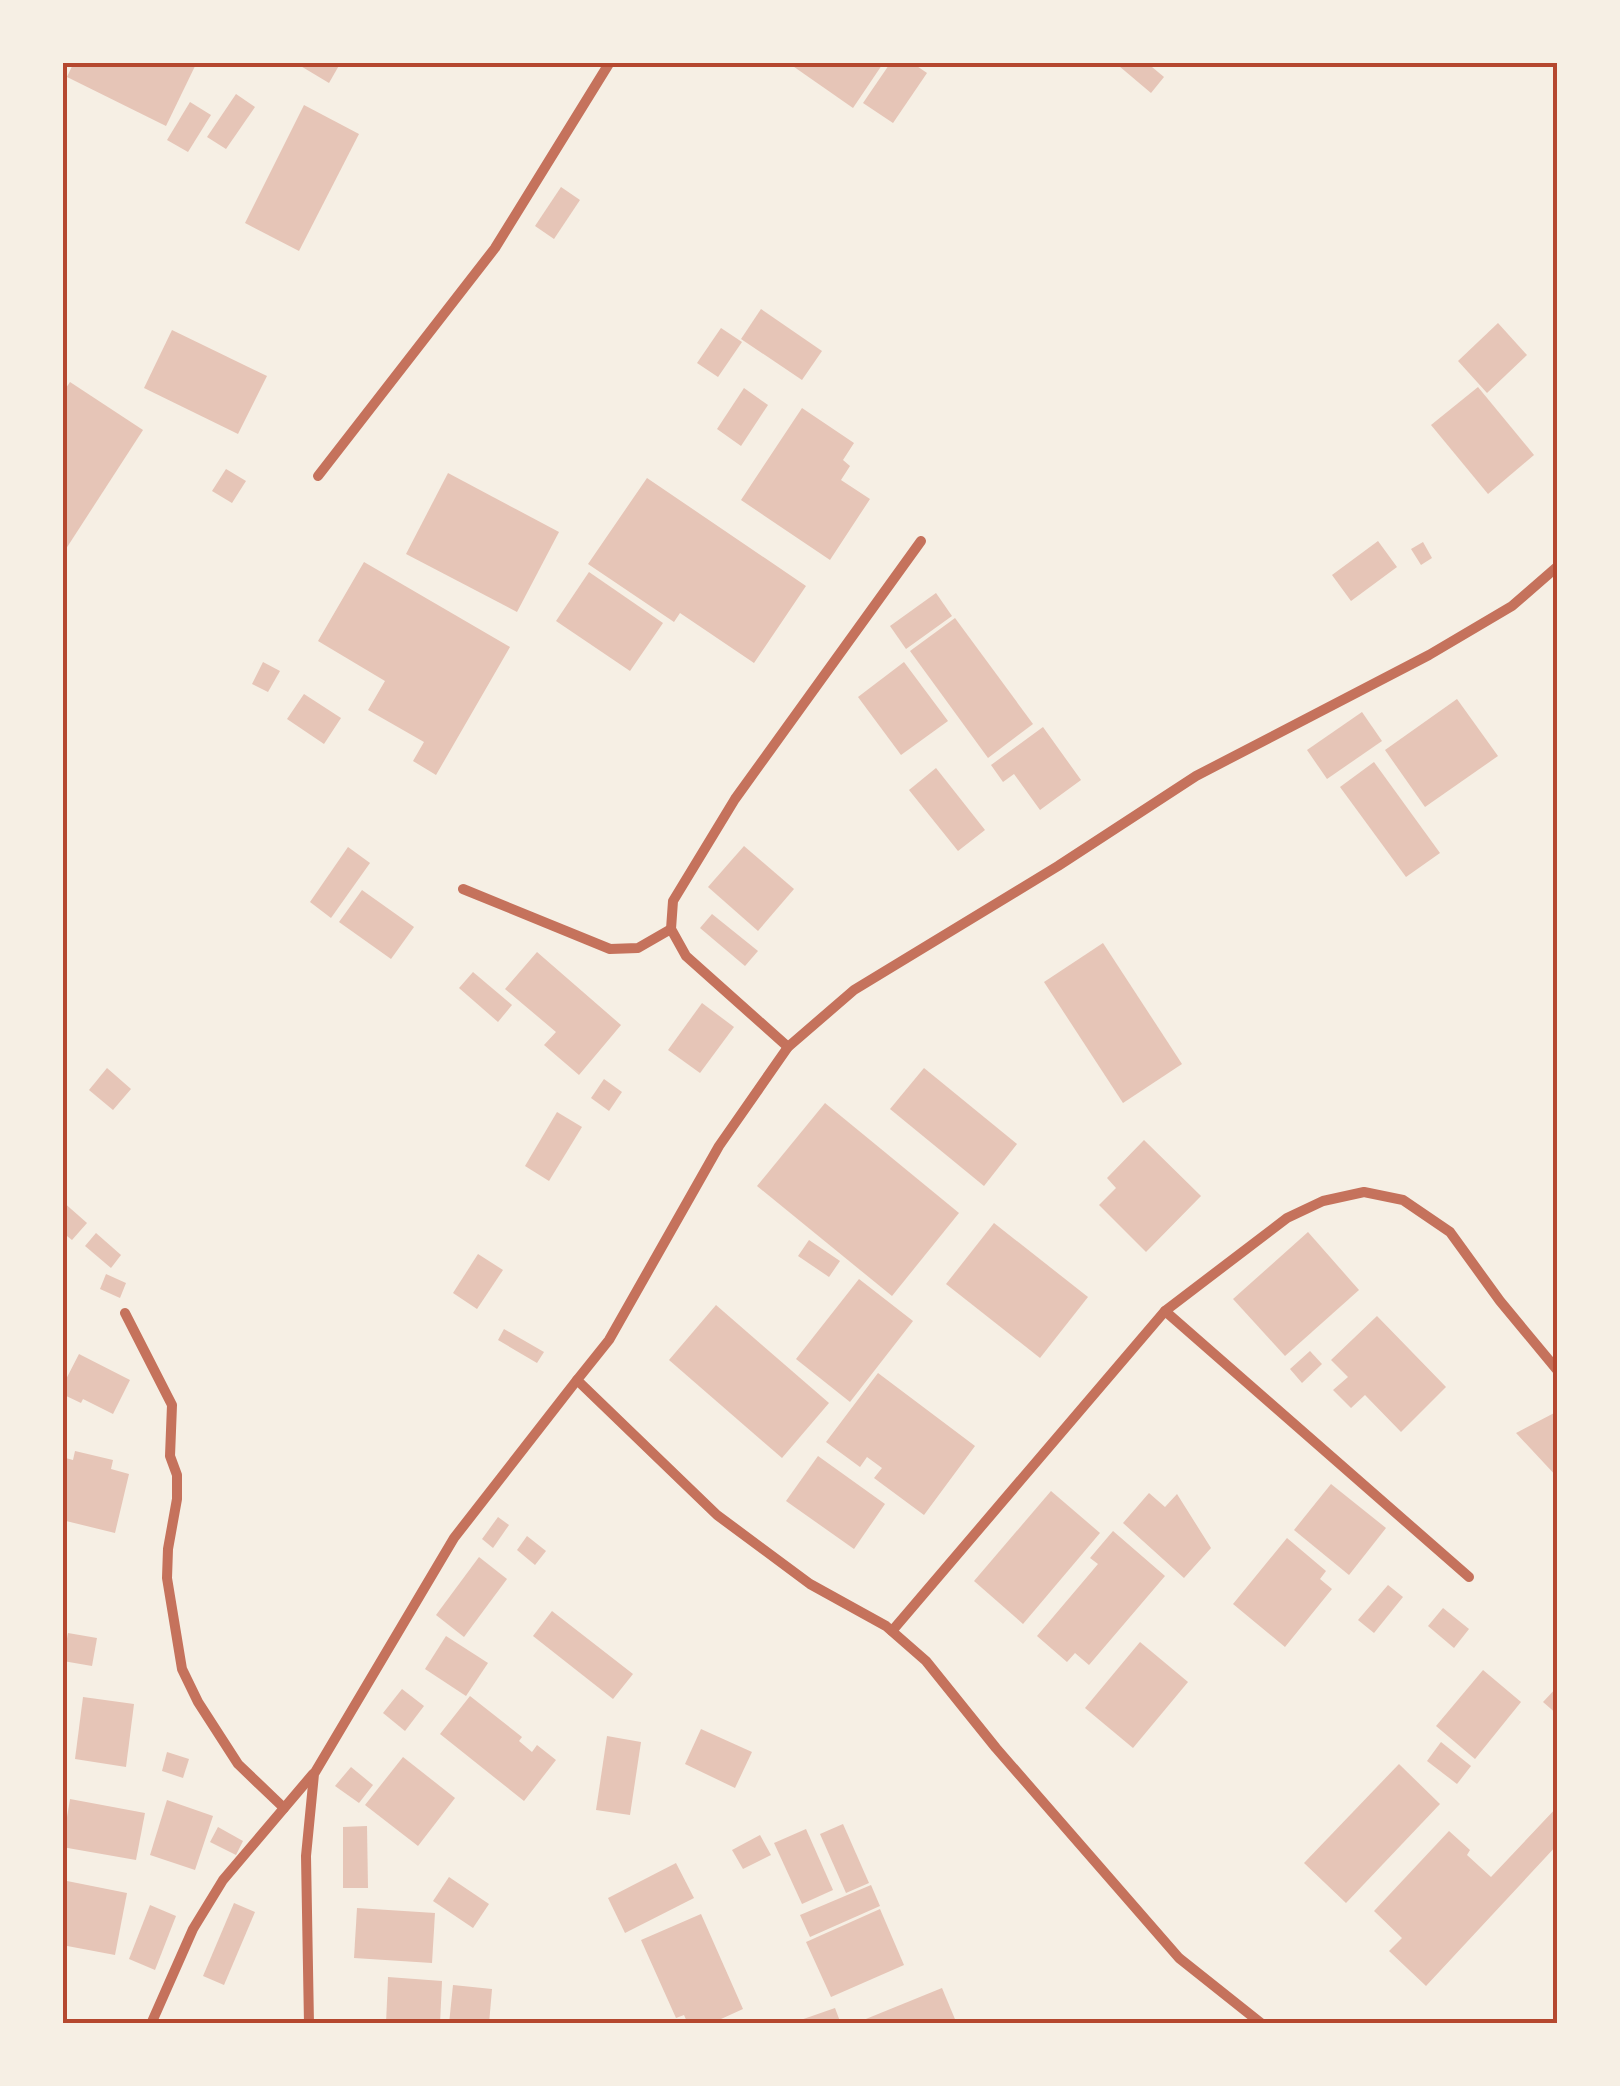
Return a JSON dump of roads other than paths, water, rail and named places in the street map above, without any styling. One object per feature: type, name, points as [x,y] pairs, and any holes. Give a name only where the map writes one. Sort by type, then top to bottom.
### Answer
[{"type":"street","points":[[318,476],[495,248],[610,62]]},
{"type":"street","points":[[788,1047],[686,956],[671,928],[673,901],[735,800],[921,541]]},
{"type":"street","points":[[151,2024],[193,1930],[223,1880],[314,1774],[454,1538],[609,1340],[720,1146],[788,1047],[854,990],[1196,776],[1429,655],[1512,606],[1558,566]]},
{"type":"street","points":[[463,889],[610,949],[638,948],[671,928]]},
{"type":"street","points":[[892,1631],[1166,1311],[1288,1218],[1323,1202],[1364,1192],[1403,1200],[1450,1232],[1500,1302],[1558,1372]]},
{"type":"street","points":[[1166,1311],[1468,1576]]},
{"type":"street","points":[[124,1312],[172,1405],[170,1456],[177,1475],[177,1499],[166,1578],[182,1669],[238,1764],[284,1808]]},
{"type":"street","points":[[576,1380],[717,1515],[810,1584],[892,1631],[926,1661],[996,1748],[1179,1958],[1262,2024]]},
{"type":"street","points":[[309,2024],[306,1856],[314,1774]]}]
